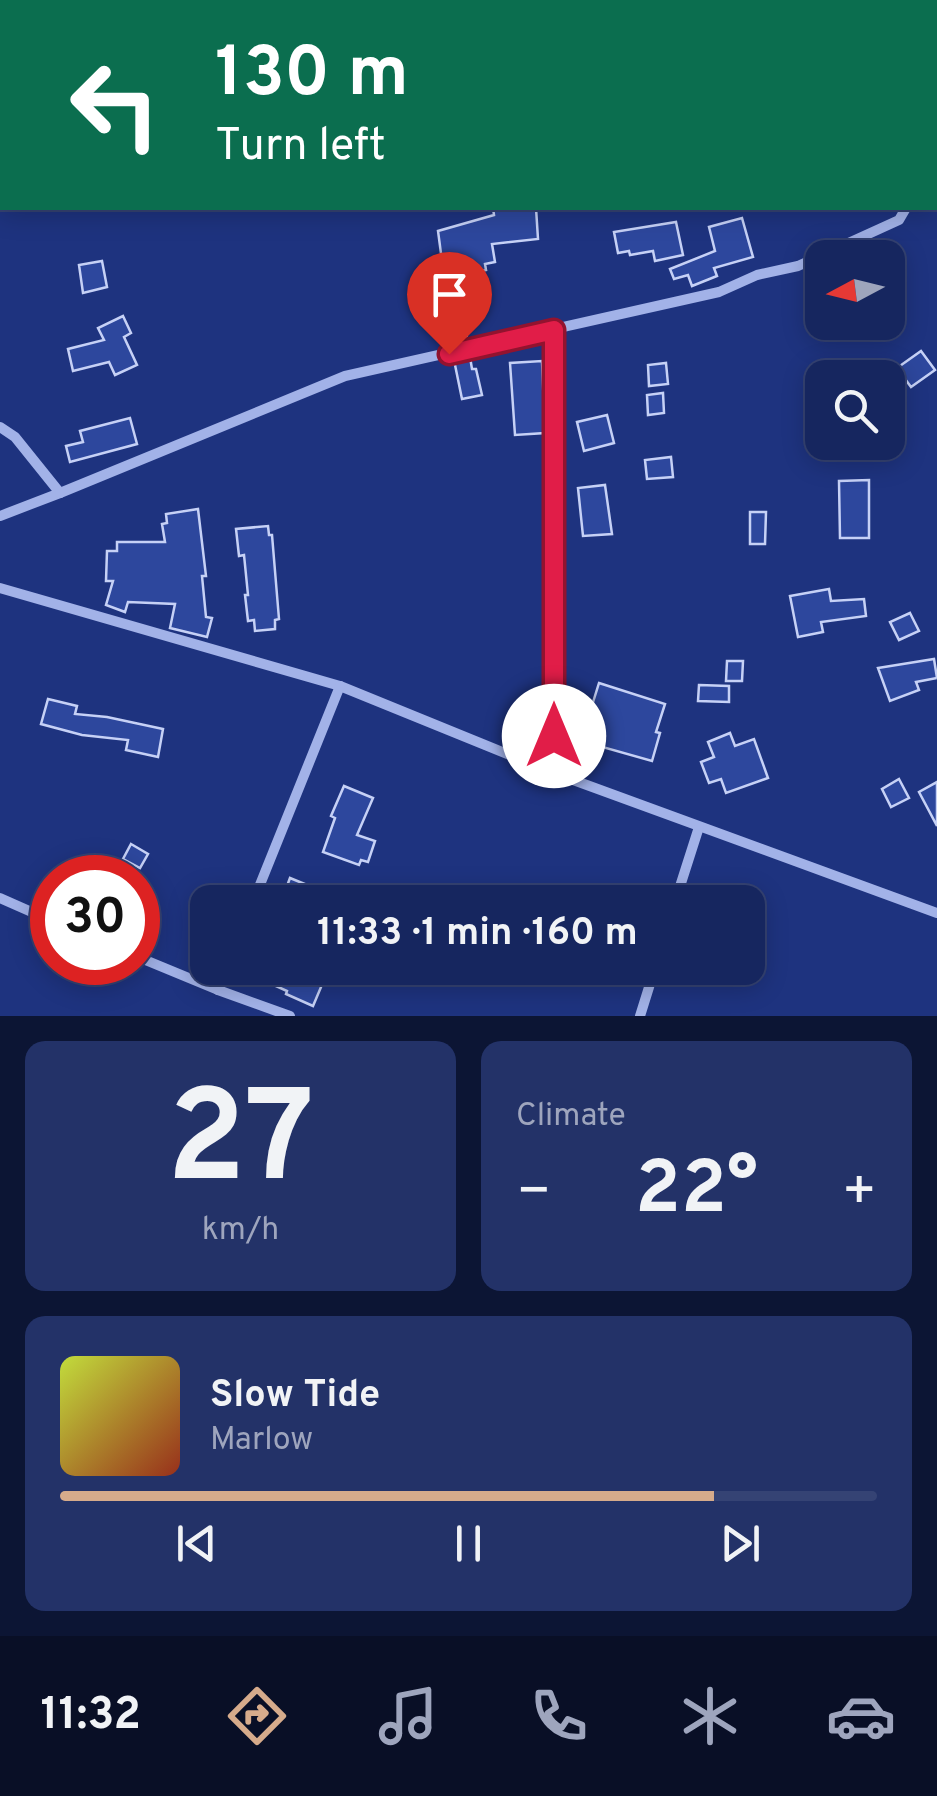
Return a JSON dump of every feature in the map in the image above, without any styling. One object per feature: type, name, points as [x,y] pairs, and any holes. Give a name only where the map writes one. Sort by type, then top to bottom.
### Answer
[{"type":"street","points":[[0,516],[344,376],[719,292],[757,275],[798,266],[899,220],[905,210]]},
{"type":"street","points":[[554,330],[554,774]]},
{"type":"street","points":[[0,427],[15,437],[60,494]]},
{"type":"street","points":[[0,588],[340,686],[554,774],[937,913]]},
{"type":"street","points":[[260,885],[340,686]]},
{"type":"street","points":[[681,885],[699,826]]},
{"type":"street","points":[[0,898],[30,911]]},
{"type":"street","points":[[160,965],[290,1016]]},
{"type":"street","points":[[218,990],[220,985]]},
{"type":"street","points":[[640,1016],[650,985]]},
{"type":"building","points":[[493,210],[536,210],[538,239],[492,244],[495,262],[485,264],[486,270],[454,277],[451,259],[442,261],[438,231],[494,215]]},
{"type":"building","points":[[742,218],[753,257],[714,268],[717,276],[692,286],[688,275],[674,279],[670,269],[715,251],[709,227]]},
{"type":"building","points":[[676,222],[683,255],[655,261],[653,251],[618,253],[614,232]]},
{"type":"building","points":[[102,261],[107,287],[83,293],[79,265]]},
{"type":"building","points":[[459,292],[467,340],[449,344],[440,296]]},
{"type":"building","points":[[123,316],[131,333],[124,337],[137,365],[115,375],[109,362],[73,371],[68,349],[104,340],[98,328]]},
{"type":"building","points":[[921,351],[935,370],[911,387],[905,379],[905,362]]},
{"type":"building","points":[[470,357],[482,395],[462,399],[454,360]]},
{"type":"building","points":[[542,361],[545,433],[515,435],[510,363]]},
{"type":"building","points":[[666,363],[668,384],[649,386],[648,365]]},
{"type":"building","points":[[663,393],[664,413],[648,415],[647,395]]},
{"type":"building","points":[[607,415],[614,443],[584,451],[577,422]]},
{"type":"building","points":[[130,418],[137,444],[70,462],[66,446],[83,442],[80,431]]},
{"type":"building","points":[[671,457],[673,477],[647,479],[645,460]]},
{"type":"building","points":[[869,480],[869,538],[840,538],[839,481]]},
{"type":"building","points":[[605,485],[612,534],[583,536],[578,488]]},
{"type":"building","points":[[198,509],[206,576],[202,576],[206,617],[212,618],[207,637],[170,628],[175,604],[128,602],[125,612],[106,605],[113,581],[106,581],[107,551],[117,551],[117,542],[165,542],[162,524],[167,523],[166,514]]},
{"type":"building","points":[[750,512],[766,512],[765,544],[750,544]]},
{"type":"building","points":[[268,526],[279,619],[275,620],[275,629],[255,631],[254,620],[248,621],[244,555],[239,556],[236,529]]},
{"type":"building","points":[[829,589],[831,601],[864,599],[866,616],[821,622],[823,632],[798,637],[790,596]]},
{"type":"building","points":[[910,613],[919,631],[899,640],[890,622]]},
{"type":"building","points":[[934,659],[937,678],[916,682],[919,690],[890,701],[878,668]]},
{"type":"building","points":[[727,661],[743,661],[742,681],[726,681]]},
{"type":"building","points":[[599,683],[665,704],[652,761],[581,741]]},
{"type":"building","points":[[699,685],[729,686],[729,702],[698,701]]},
{"type":"building","points":[[48,699],[77,706],[75,714],[163,729],[158,757],[126,750],[128,740],[82,735],[41,724]]},
{"type":"building","points":[[730,733],[735,746],[754,739],[768,778],[726,793],[721,779],[709,783],[701,762],[714,757],[708,742]]},
{"type":"building","points":[[899,779],[909,798],[891,807],[882,789]]},
{"type":"building","points":[[937,782],[937,826],[919,792]]},
{"type":"building","points":[[344,786],[373,798],[357,835],[375,841],[368,862],[361,860],[359,865],[323,852],[335,818],[331,816]]},
{"type":"building","points":[[131,844],[148,854],[147,855],[125,855]]},
{"type":"building","points":[[290,878],[307,885],[287,885]]},
{"type":"building","points":[[274,985],[322,985],[313,1006],[286,994],[287,991]]},
{"type":"route","points":[[449,354],[554,330],[554,736]]}]
